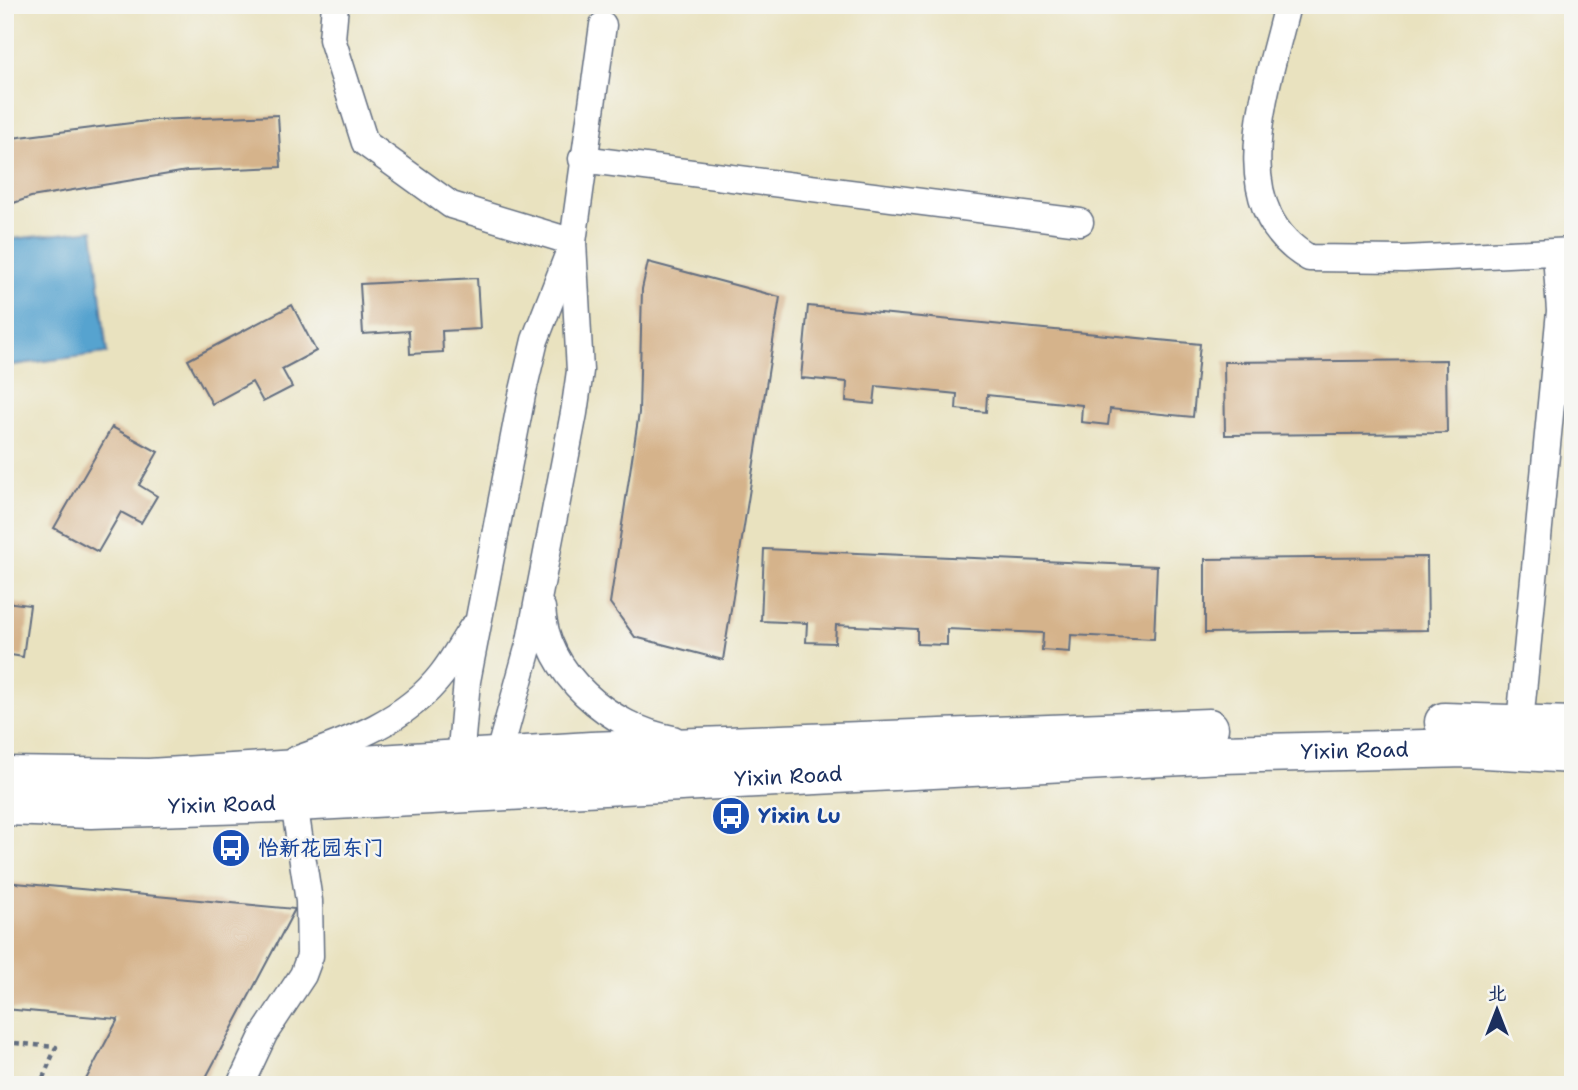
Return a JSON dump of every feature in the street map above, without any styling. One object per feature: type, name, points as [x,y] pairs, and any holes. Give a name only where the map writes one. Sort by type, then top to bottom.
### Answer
[{"type":"main road","name":"Yixin Road","points":[[5,776],[99,780],[712,746],[1281,725],[1520,723],[1573,726]]},
{"type":"main road","name":"Yixin Road","points":[[5,806],[91,809],[294,803],[1236,753],[1466,748],[1573,754]]},
{"type":"street","points":[[335,5],[332,39],[365,143],[451,205],[573,242]]},
{"type":"street","points":[[1287,5],[1256,140],[1257,168],[1259,196],[1283,236],[1296,251],[1309,258],[1565,253],[1520,723]]},
{"type":"street","points":[[479,793],[498,757],[530,641],[580,371],[573,242],[582,159],[604,25]]},
{"type":"street","points":[[582,159],[1080,222]]},
{"type":"street","points":[[479,793],[460,760],[467,681],[535,340],[573,242]]},
{"type":"street","points":[[541,589],[543,626],[553,651],[565,670],[590,697],[640,731],[712,746]]},
{"type":"street","points":[[262,772],[360,735],[407,708],[443,673],[478,618]]},
{"type":"street","points":[[240,1085],[264,1034],[303,975],[310,956],[309,901],[294,803]]},
{"type":"path","points":[[5,1042],[57,1047],[40,1085]]},
{"type":"water","points":[[93,230],[107,353],[5,366],[5,240]]},
{"type":"building","points":[[278,115],[281,167],[187,171],[31,197],[5,206],[5,141],[12,138],[155,120]]},
{"type":"building","points":[[648,262],[780,297],[723,660],[635,637],[610,603],[639,413],[642,289]]},
{"type":"building","points":[[477,278],[480,329],[442,331],[443,352],[410,354],[409,331],[363,334],[360,284]]},
{"type":"building","points":[[292,305],[316,351],[282,369],[292,387],[263,402],[252,382],[212,404],[188,360]]},
{"type":"building","points":[[808,306],[1200,344],[1193,417],[1110,409],[1108,425],[1081,422],[1082,405],[987,395],[986,412],[956,409],[957,394],[876,386],[874,404],[846,401],[847,382],[801,378]]},
{"type":"building","points":[[1446,360],[1447,433],[1225,435],[1224,362]]},
{"type":"building","points":[[112,427],[158,452],[139,485],[157,496],[141,523],[121,512],[98,552],[54,528]]},
{"type":"building","points":[[764,549],[1157,566],[1154,639],[1071,635],[1070,652],[1042,650],[1043,633],[947,629],[947,645],[917,644],[917,629],[836,625],[835,643],[806,642],[807,623],[761,621]]},
{"type":"building","points":[[1427,557],[1428,630],[1205,633],[1205,559]]},
{"type":"building","points":[[5,602],[30,605],[23,657],[5,654]]},
{"type":"building","points":[[5,882],[295,909],[202,1085],[83,1085],[118,1019],[5,1009]]},
{"type":"place","name":"Yixin Lu","points":[[731,816]]},
{"type":"place","name":"怡新花园东门","points":[[231,848]]}]
